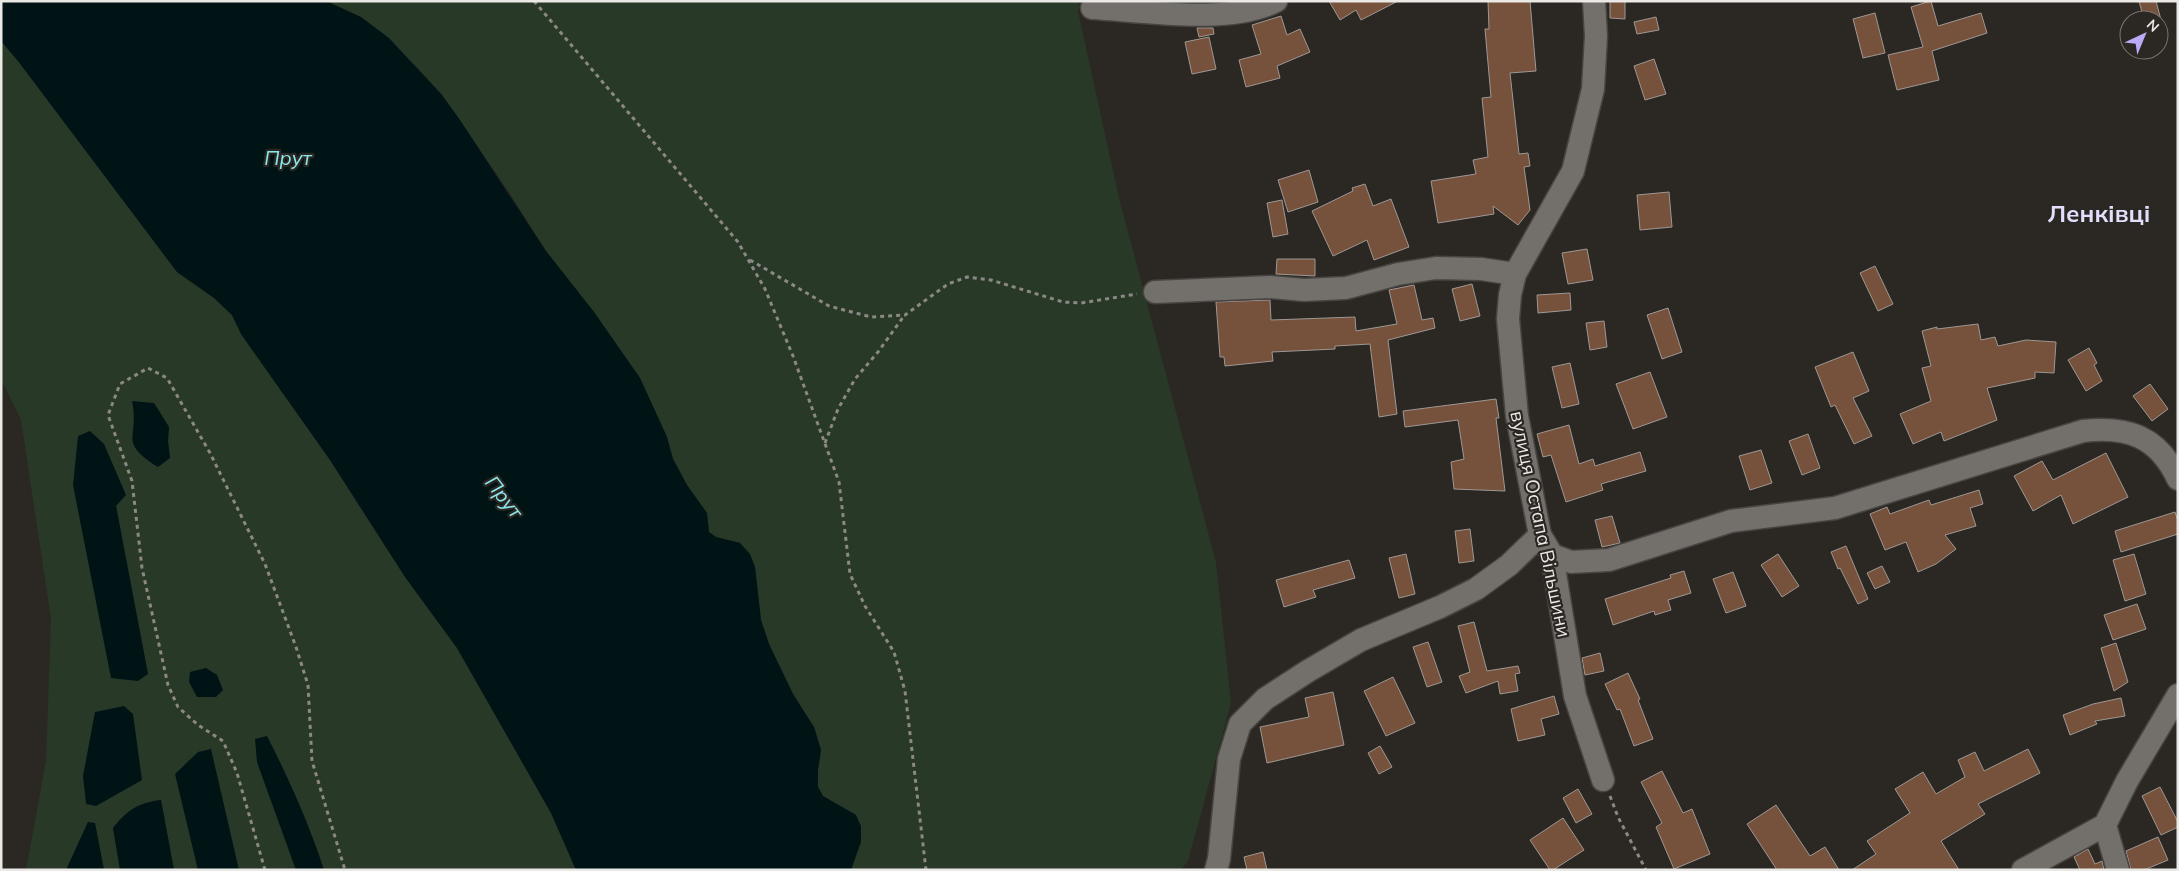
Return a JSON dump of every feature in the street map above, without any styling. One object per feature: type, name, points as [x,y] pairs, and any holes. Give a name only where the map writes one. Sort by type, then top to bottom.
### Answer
[{"type":"street","points":[[1092,8],[1228,14],[1265,7],[1276,1]]},
{"type":"street","name":"вулиця Остапа Вільшини","points":[[1594,1],[1596,36],[1593,89],[1573,171],[1515,274],[1510,295],[1508,319],[1517,416],[1540,535],[1552,555],[1575,696],[1603,780]]},
{"type":"street","points":[[1155,292],[1270,287],[1304,290],[1346,288],[1398,274],[1436,268],[1515,274]]},
{"type":"street","points":[[1552,555],[1571,562],[1609,560],[1730,521],[1835,508],[2083,431],[2118,430],[2138,435],[2156,447],[2178,478]]},
{"type":"street","points":[[1216,870],[1219,859],[1229,759],[1240,724],[1265,699],[1308,670],[1361,640],[1440,607],[1476,589],[1509,565],[1540,535]]},
{"type":"street","points":[[2023,870],[2104,825],[2127,781],[2178,695]]},
{"type":"street","points":[[2104,825],[2118,870]]},
{"type":"path","points":[[534,1],[732,234],[765,289],[839,482],[850,574],[866,606],[894,652],[905,691],[926,870]]},
{"type":"path","points":[[748,259],[829,306],[871,317],[905,315]]},
{"type":"path","points":[[825,443],[838,409],[855,379],[905,315],[948,284],[968,277],[991,280],[1063,302],[1081,303],[1155,292]]},
{"type":"path","points":[[264,870],[237,773],[223,741],[198,725],[178,707],[168,685],[142,568],[132,481],[108,416],[120,384],[148,368],[167,378],[210,453],[265,564],[296,647],[308,686],[312,761],[345,870]]},
{"type":"path","points":[[1603,780],[1618,817],[1646,870]]},
{"type":"green space","points":[[326,1],[1080,1],[1078,11],[1119,198],[1216,562],[1231,703],[1188,861],[1181,870],[851,870],[856,815],[823,796],[818,787],[821,750],[814,727],[793,694],[769,644],[761,620],[755,567],[740,543],[716,537],[709,532],[708,523],[673,459],[667,437],[640,378],[594,312],[546,251],[509,192],[442,95],[418,68],[361,17]]},
{"type":"green space","points":[[1,41],[177,272],[214,298],[232,315],[241,334],[330,460],[405,577],[457,648],[551,813],[576,870],[324,870],[298,802],[266,736],[257,762],[296,870],[239,870],[210,749],[196,857],[198,870],[174,870],[161,800],[139,805],[123,816],[113,828],[120,870],[104,870],[95,823],[88,822],[66,870],[26,870],[46,761],[51,619],[21,420],[1,379]],"holes":[[[154,403],[169,427],[170,458],[132,442],[136,416]],[[90,431],[116,505],[148,674]]]},
{"type":"water","name":"Прут","points":[[1,1],[326,1],[361,17],[389,38],[442,95],[546,251],[594,312],[640,378],[667,437],[673,459],[687,485],[707,513],[709,532],[716,537],[740,543],[750,554],[755,567],[761,620],[769,644],[793,694],[814,727],[821,750],[818,787],[823,796],[856,815],[861,826],[861,842],[851,870],[576,870],[551,813],[457,648],[405,577],[330,460],[241,334],[232,315],[214,298],[177,272],[1,41]]},
{"type":"water","points":[[132,401],[154,403],[169,427],[170,458],[158,467],[145,458],[134,445]]},
{"type":"water","points":[[90,431],[104,444],[126,495],[116,506],[148,674],[138,681],[111,678],[73,485],[78,436]]},
{"type":"water","points":[[206,668],[217,675],[223,690],[216,697],[197,697],[189,682],[190,672]]},
{"type":"water","points":[[124,706],[133,714],[142,780],[96,806],[86,804],[83,776],[95,712]]},
{"type":"water","points":[[267,736],[298,802],[324,870],[296,870],[257,762],[255,739]]},
{"type":"water","points":[[211,749],[239,870],[198,870],[175,774],[198,752]]},
{"type":"water","points":[[161,800],[174,870],[120,870],[113,828],[123,816],[139,805]]},
{"type":"water","points":[[88,822],[95,823],[104,870],[66,870]]},
{"type":"building","points":[[1329,1],[1398,1],[1361,20],[1356,10],[1340,20]]},
{"type":"building","points":[[1488,1],[1530,1],[1536,71],[1510,73],[1519,154],[1528,153],[1530,166],[1524,167],[1530,210],[1518,225],[1493,206],[1494,214],[1438,223],[1431,181],[1476,174],[1473,160],[1488,157],[1482,98],[1491,97],[1485,29],[1489,29]]},
{"type":"building","points":[[1610,1],[1625,1],[1625,19],[1610,18]]},
{"type":"building","points":[[1931,1],[1938,26],[1981,13],[1987,33],[1932,51],[1939,80],[1897,90],[1888,55],[1923,47],[1911,7]]},
{"type":"building","points":[[2139,1],[2156,1],[2158,10],[2141,10]]},
{"type":"building","points":[[1875,13],[1885,53],[1863,58],[1853,19]]},
{"type":"building","points":[[1281,16],[1287,35],[1300,29],[1310,52],[1277,66],[1280,78],[1246,87],[1239,60],[1261,54],[1252,25]]},
{"type":"building","points":[[1656,17],[1659,30],[1637,34],[1634,22]]},
{"type":"building","points":[[1197,28],[1213,28],[1214,34],[1199,37]]},
{"type":"building","points":[[1209,37],[1216,69],[1192,74],[1185,42]]},
{"type":"building","points":[[1654,59],[1666,94],[1645,100],[1634,66]]},
{"type":"building","points":[[1309,170],[1318,202],[1288,212],[1278,180]]},
{"type":"building","points":[[1365,184],[1373,206],[1391,199],[1409,247],[1374,260],[1367,240],[1333,256],[1312,211],[1353,191],[1352,188]]},
{"type":"building","points":[[1669,192],[1672,227],[1640,230],[1637,195]]},
{"type":"building","points":[[1282,200],[1288,234],[1273,237],[1267,203]]},
{"type":"building","points":[[1587,249],[1593,280],[1568,284],[1562,253]]},
{"type":"building","points":[[1277,259],[1315,259],[1315,276],[1276,274]]},
{"type":"building","points":[[1875,266],[1893,304],[1878,311],[1860,273]]},
{"type":"building","points":[[1472,284],[1480,316],[1460,321],[1452,289]]},
{"type":"building","points":[[1414,285],[1422,320],[1433,318],[1435,328],[1388,340],[1397,414],[1379,417],[1370,344],[1335,346],[1335,349],[1272,352],[1273,361],[1225,366],[1224,357],[1220,357],[1216,302],[1270,300],[1271,320],[1355,317],[1356,331],[1397,324],[1389,290]]},
{"type":"building","points":[[1570,293],[1571,310],[1538,313],[1537,295]]},
{"type":"building","points":[[1668,308],[1682,352],[1662,359],[1647,315]]},
{"type":"building","points":[[1604,321],[1607,347],[1590,350],[1586,323]]},
{"type":"building","points":[[1978,324],[1981,340],[1995,337],[1998,346],[2026,340],[2056,342],[2054,373],[2035,372],[2035,378],[1987,388],[1997,420],[1944,441],[1941,432],[1913,444],[1900,414],[1931,401],[1922,368],[1931,366],[1922,331],[1937,327],[1937,329]]},
{"type":"building","points":[[2089,348],[2097,363],[2094,365],[2102,381],[2086,391],[2068,360]]},
{"type":"building","points":[[1853,352],[1869,391],[1853,398],[1872,436],[1854,444],[1835,405],[1831,407],[1815,367]]},
{"type":"building","points":[[1570,363],[1579,404],[1562,408],[1552,367]]},
{"type":"building","points":[[1650,372],[1667,417],[1633,429],[1616,384]]},
{"type":"building","points":[[2150,384],[2168,409],[2152,421],[2133,396]]},
{"type":"building","points":[[1496,399],[1499,418],[1496,418],[1505,491],[1454,489],[1451,462],[1464,459],[1458,420],[1405,427],[1403,411]]},
{"type":"building","points":[[1569,425],[1579,464],[1593,459],[1595,466],[1640,452],[1646,471],[1601,484],[1603,490],[1566,502],[1551,455],[1543,457],[1537,434]]},
{"type":"building","points":[[1808,434],[1820,468],[1802,475],[1789,441]]},
{"type":"building","points":[[1761,450],[1772,483],[1750,490],[1739,456]]},
{"type":"building","points":[[2106,453],[2128,497],[2073,524],[2061,495],[2033,511],[2014,476],[2042,461],[2053,480]]},
{"type":"building","points":[[1979,490],[1983,504],[1970,508],[1976,526],[1945,535],[1956,549],[1936,564],[1918,572],[1906,542],[1885,550],[1870,514],[1887,507],[1890,514],[1929,500],[1931,505]]},
{"type":"building","points":[[2175,512],[2178,521],[2178,534],[2121,552],[2115,531]]},
{"type":"building","points":[[1612,516],[1620,543],[1602,547],[1595,520]]},
{"type":"building","points":[[1470,529],[1474,561],[1459,563],[1455,531]]},
{"type":"building","points":[[1846,546],[1868,599],[1858,604],[1840,568],[1838,569],[1831,552]]},
{"type":"building","points":[[1406,554],[1415,594],[1399,598],[1389,558]]},
{"type":"building","points":[[1778,554],[1799,586],[1782,597],[1761,565]]},
{"type":"building","points":[[2134,554],[2146,594],[2125,601],[2113,560]]},
{"type":"building","points":[[1349,560],[1355,578],[1313,590],[1316,597],[1284,607],[1276,580]]},
{"type":"building","points":[[1882,566],[1890,582],[1875,589],[1867,573]]},
{"type":"building","points":[[1684,571],[1691,593],[1668,600],[1671,610],[1655,615],[1654,611],[1613,625],[1605,599],[1671,578],[1670,575]]},
{"type":"building","points":[[1733,572],[1746,606],[1726,613],[1713,579]]},
{"type":"building","points":[[2137,604],[2146,629],[2113,640],[2104,615]]},
{"type":"building","points":[[1474,622],[1487,671],[1518,666],[1520,673],[1515,674],[1518,691],[1500,694],[1498,681],[1466,693],[1459,676],[1470,672],[1458,626]]},
{"type":"building","points":[[1428,642],[1442,682],[1427,687],[1413,647]]},
{"type":"building","points":[[2116,643],[2128,682],[2114,691],[2101,648]]},
{"type":"building","points":[[1600,653],[1604,671],[1585,675],[1582,658]]},
{"type":"building","points":[[1628,673],[1640,699],[1638,700],[1653,739],[1634,746],[1620,709],[1617,710],[1605,684]]},
{"type":"building","points":[[1393,677],[1415,723],[1386,736],[1364,691]]},
{"type":"building","points":[[1333,692],[1344,745],[1267,763],[1260,727],[1309,717],[1305,698]]},
{"type":"building","points":[[1554,696],[1559,714],[1541,719],[1545,735],[1518,741],[1511,709]]},
{"type":"building","points":[[2121,698],[2125,716],[2095,721],[2097,724],[2070,735],[2063,715],[2093,704]]},
{"type":"building","points":[[1380,746],[1392,767],[1379,774],[1368,753]]},
{"type":"building","points":[[2028,749],[2040,773],[1978,804],[1985,814],[1941,841],[1959,870],[1852,870],[1876,854],[1867,841],[1910,813],[1895,789],[1923,772],[1936,794],[1965,777],[1958,760],[1975,752],[1984,771]]},
{"type":"building","points":[[1662,771],[1683,813],[1692,809],[1710,854],[1674,869],[1656,827],[1662,823],[1641,782]]},
{"type":"building","points":[[2160,787],[2178,822],[2178,827],[2161,835],[2142,796]]},
{"type":"building","points":[[1578,789],[1592,814],[1576,823],[1563,798]]},
{"type":"building","points":[[1776,805],[1810,856],[1825,847],[1839,870],[1777,870],[1747,824]]},
{"type":"building","points":[[1563,818],[1584,850],[1553,870],[1550,870],[1530,840]]},
{"type":"building","points":[[2158,837],[2168,860],[2144,870],[2131,870],[2126,851]]},
{"type":"building","points":[[2088,849],[2095,864],[2102,861],[2104,870],[2080,870],[2074,857]]},
{"type":"building","points":[[1263,852],[1267,870],[1247,870],[1244,857]]},
{"type":"district","name":"Ленківці","points":[[2099,214]]}]
